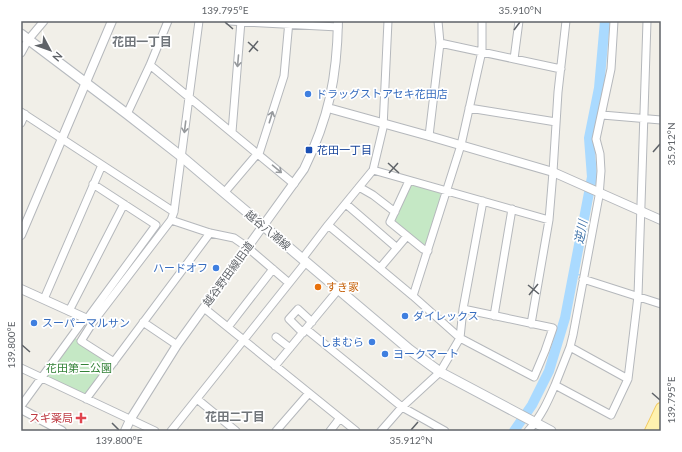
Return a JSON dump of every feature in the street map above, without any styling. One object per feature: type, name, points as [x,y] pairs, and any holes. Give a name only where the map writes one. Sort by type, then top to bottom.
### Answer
[{"type":"main road","name":"越谷八潮線","points":[[25,37],[182,157],[403,345],[440,372],[534,422]]},
{"type":"main road","points":[[650,431],[661,408]]},
{"type":"main road","points":[[534,422],[551,431]]},
{"type":"main road","points":[[659,431],[661,427]]},
{"type":"street","points":[[21,53],[25,37],[44,21]]},
{"type":"street","points":[[21,235],[112,21]]},
{"type":"street","points":[[127,114],[150,65],[168,21]]},
{"type":"street","points":[[21,406],[89,320],[172,220],[182,157],[199,21]]},
{"type":"street","points":[[229,21],[338,24]]},
{"type":"street","points":[[232,132],[241,21]]},
{"type":"street","points":[[171,431],[289,283],[328,225],[373,170],[383,123],[388,21]]},
{"type":"street","points":[[429,136],[440,43],[438,21]]},
{"type":"street","points":[[413,296],[461,145],[482,51],[482,21]]},
{"type":"street","points":[[514,59],[519,21]]},
{"type":"street","points":[[531,324],[549,220],[554,172],[556,122],[566,21]]},
{"type":"street","points":[[528,431],[546,406],[570,347],[601,171],[600,154],[596,139],[611,69],[614,21]]},
{"type":"street","points":[[555,385],[611,415],[628,379],[638,296],[646,21]]},
{"type":"street","points":[[224,193],[258,153],[284,76],[289,22]]},
{"type":"street","name":"越谷野田線旧道","points":[[125,431],[130,420],[177,345],[304,169],[314,148],[328,108],[334,81],[338,24]]},
{"type":"street","points":[[440,43],[482,51],[561,70]]},
{"type":"street","points":[[150,65],[294,184]]},
{"type":"street","points":[[328,108],[554,172],[661,220]]},
{"type":"street","points":[[469,108],[556,122]]},
{"type":"street","points":[[21,123],[23,113],[174,212]]},
{"type":"street","points":[[602,115],[661,120]]},
{"type":"street","points":[[44,299],[102,165]]},
{"type":"street","points":[[373,170],[549,220]]},
{"type":"street","points":[[410,180],[390,222],[423,249],[428,251]]},
{"type":"street","points":[[93,184],[156,225],[89,320],[81,341],[114,362]]},
{"type":"street","points":[[359,187],[373,195],[395,212]]},
{"type":"street","points":[[381,431],[402,407],[440,372],[460,338],[463,309],[483,201]]},
{"type":"street","points":[[69,311],[124,204]]},
{"type":"street","points":[[346,204],[397,248]]},
{"type":"street","points":[[494,316],[512,209]]},
{"type":"street","points":[[172,220],[210,233],[234,238],[247,247],[289,283]]},
{"type":"street","points":[[328,225],[413,296],[460,338],[534,377],[553,328],[463,309]]},
{"type":"street","points":[[86,399],[210,233]]},
{"type":"street","points":[[380,268],[407,236]]},
{"type":"street","points":[[228,327],[273,269]]},
{"type":"street","points":[[583,279],[661,304]]},
{"type":"street","points":[[21,289],[89,320]]},
{"type":"street","points":[[275,366],[338,290]]},
{"type":"street","points":[[204,308],[356,431]]},
{"type":"street","points":[[312,322],[298,309],[289,319],[402,407],[435,429],[445,431]]},
{"type":"street","points":[[144,322],[177,345]]},
{"type":"street","points":[[276,336],[290,348]]},
{"type":"street","points":[[570,347],[628,379]]},
{"type":"street","points":[[21,368],[155,431]]},
{"type":"street","points":[[276,431],[309,393]]},
{"type":"street","points":[[197,399],[236,431]]},
{"type":"street","points":[[21,409],[62,431]]},
{"type":"street","points":[[330,431],[340,418]]},
{"type":"green space","points":[[412,184],[440,192],[441,199],[424,245],[395,223],[394,220]]},
{"type":"green space","name":"花田第二公園","points":[[72,336],[114,362],[86,399],[42,378]]},
{"type":"waterway","name":"逆川","points":[[514,431],[532,405],[549,371],[565,318],[592,177],[589,138],[599,88],[605,21]]},
{"type":"waterway","points":[[574,274],[581,275]]},
{"type":"place","name":"ドラッグストアセキ花田店","points":[[308,94]]},
{"type":"place","name":"花田一丁目","points":[[309,150]]},
{"type":"place","name":"ハードオフ","points":[[216,268]]},
{"type":"place","name":"すき家","points":[[318,287]]},
{"type":"place","name":"ダイレックス","points":[[405,316]]},
{"type":"place","name":"スーパーマルサン","points":[[34,323]]},
{"type":"place","name":"しまむら","points":[[372,342]]},
{"type":"place","name":"ヨークマート","points":[[385,354]]},
{"type":"place","name":"スギ薬局","points":[[81,418]]},
{"type":"district","name":"花田一丁目","points":[[142,42]]},
{"type":"district","name":"花田二丁目","points":[[235,417]]}]
